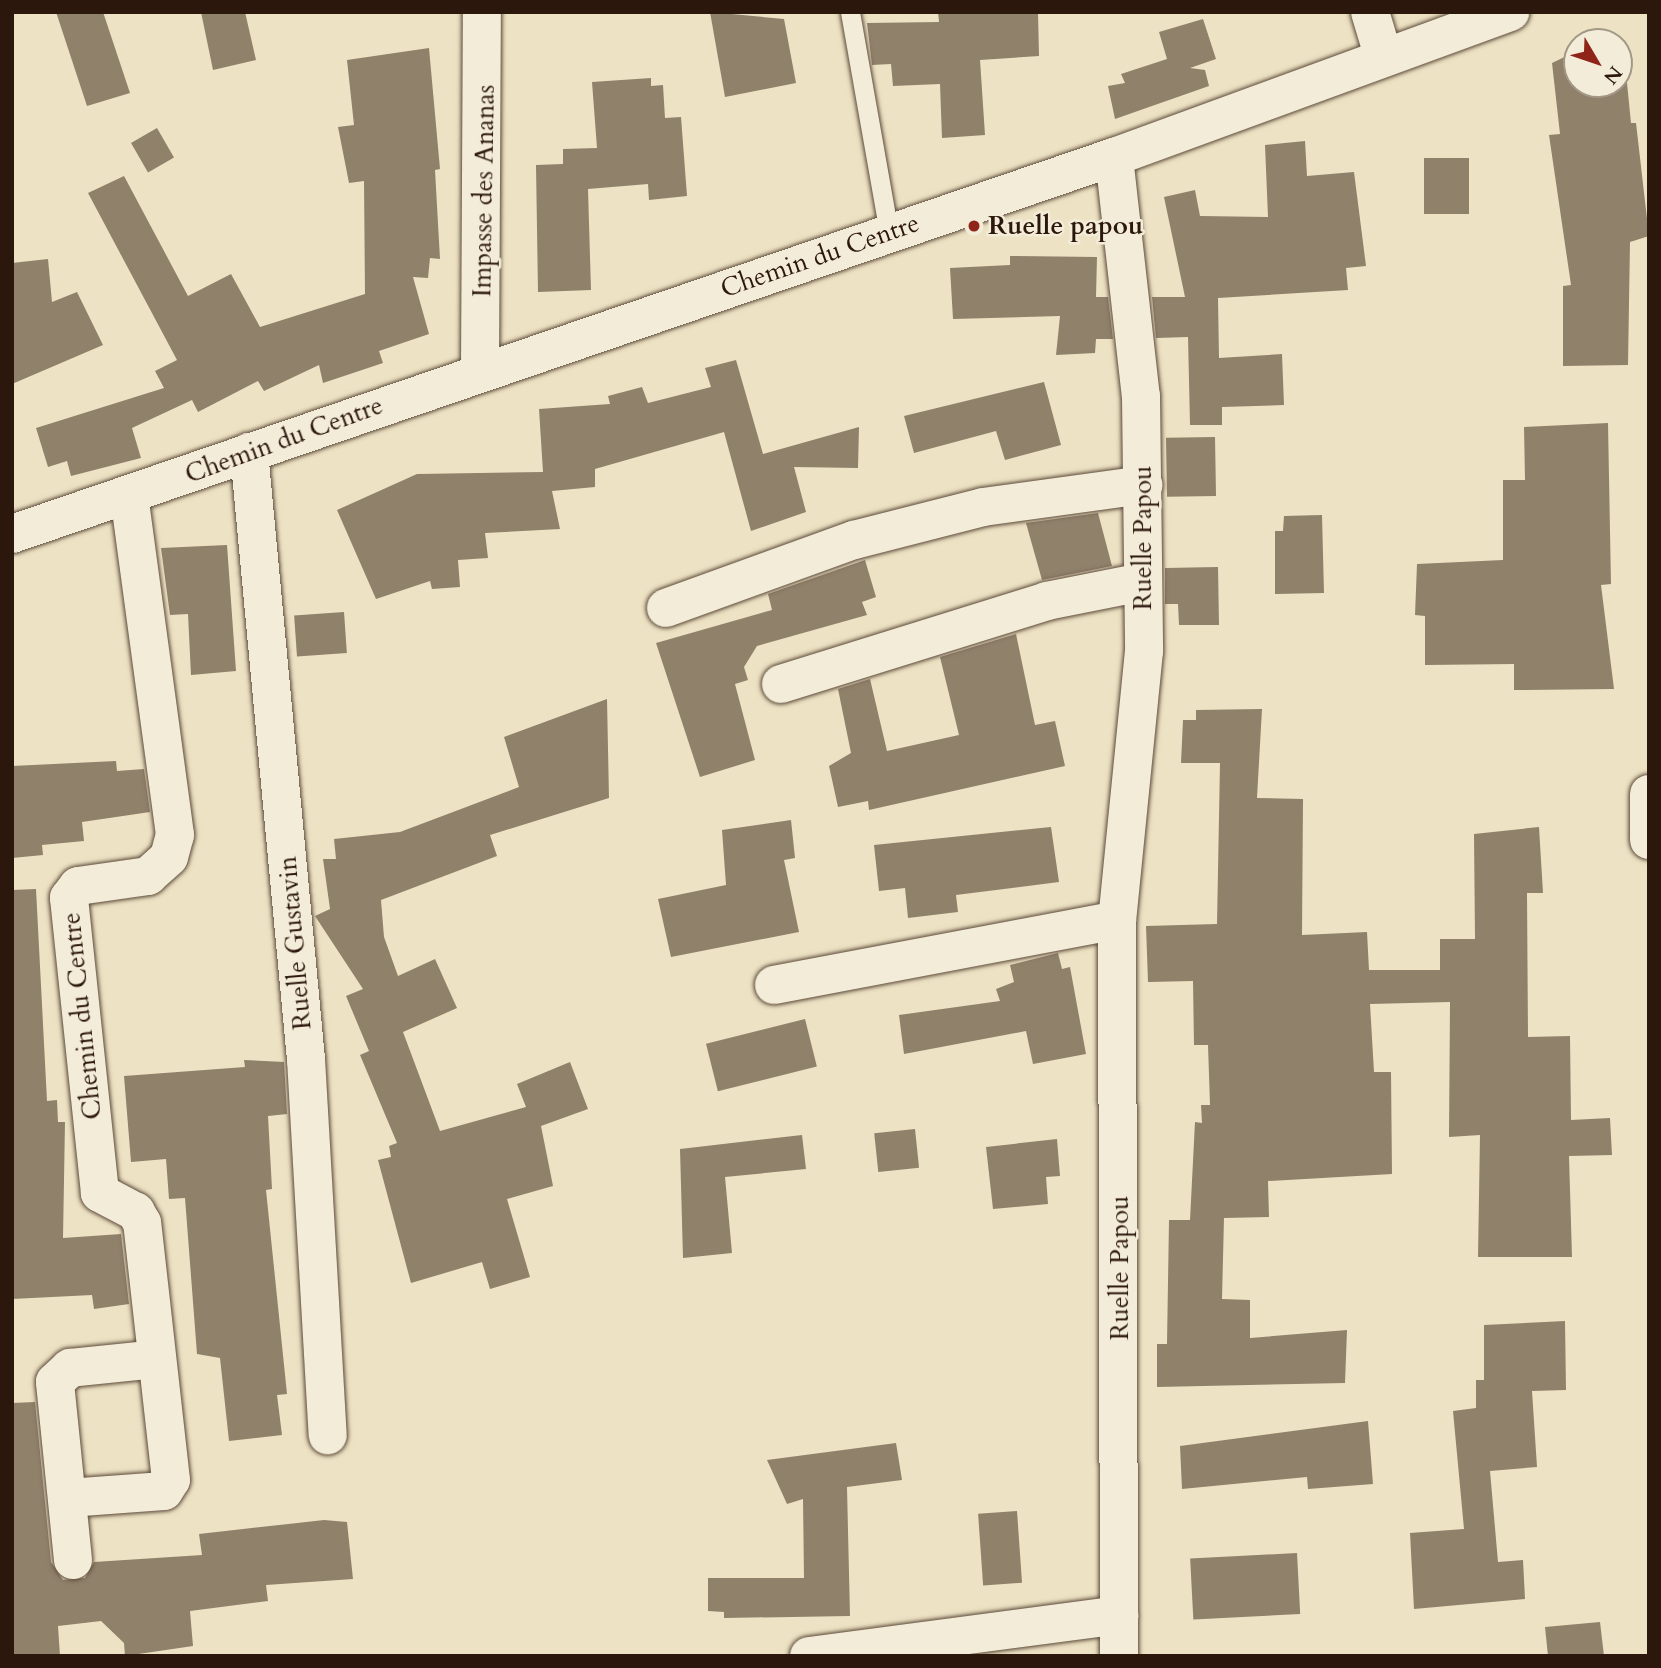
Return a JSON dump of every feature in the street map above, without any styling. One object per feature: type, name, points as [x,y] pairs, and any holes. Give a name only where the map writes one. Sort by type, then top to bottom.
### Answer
[{"type":"street","name":"Impasse des Ananas","points":[[480,370],[482,12]]},
{"type":"street","points":[[1370,12],[1382,55]]},
{"type":"street","name":"Chemin du Centre","points":[[12,534],[480,370],[1114,157],[1382,55],[1510,12]]},
{"type":"street","name":"Ruelle Papou","points":[[1114,157],[1131,284],[1143,485],[1144,651],[1118,920],[1119,1656]]},
{"type":"street","name":"Ruelle Gustavin","points":[[248,452],[306,1059],[328,1435]]},
{"type":"street","points":[[666,608],[854,540],[983,507],[1143,485]]},
{"type":"street","name":"Chemin du Centre","points":[[129,495],[175,835],[169,857],[148,876],[78,886],[69,898],[100,1193],[140,1216],[157,1359]]},
{"type":"street","points":[[781,684],[1047,601],[1142,582]]},
{"type":"street","points":[[1649,794],[1649,840]]},
{"type":"street","points":[[774,985],[1118,920]]},
{"type":"street","points":[[68,1498],[164,1491],[169,1485],[157,1359],[70,1368],[58,1375],[73,1560]]},
{"type":"street","points":[[808,1656],[1119,1615]]},
{"type":"lane","points":[[850,12],[889,233]]},
{"type":"building","points":[[56,12],[103,12],[130,93],[87,106]]},
{"type":"building","points":[[201,12],[245,12],[256,60],[213,70]]},
{"type":"building","points":[[710,12],[784,19],[796,83],[725,97]]},
{"type":"building","points":[[938,12],[1038,12],[1039,56],[980,60],[985,135],[942,138],[940,84],[893,86],[891,64],[872,65],[867,23],[939,22]]},
{"type":"building","points":[[1203,19],[1216,59],[1190,68],[1205,70],[1209,86],[1115,119],[1108,86],[1125,83],[1121,74],[1167,59],[1159,32]]},
{"type":"building","points":[[429,48],[440,169],[435,170],[440,259],[430,258],[428,278],[413,277],[429,334],[379,351],[383,363],[323,383],[319,365],[264,391],[258,381],[198,412],[192,400],[132,428],[141,458],[71,476],[67,461],[48,467],[36,428],[164,388],[155,371],[177,360],[88,193],[124,176],[188,296],[231,274],[260,327],[365,294],[364,181],[349,183],[338,127],[354,125],[347,60]]},
{"type":"building","points":[[1563,58],[1563,98],[1628,98],[1631,123],[1636,123],[1649,236],[1630,242],[1628,365],[1563,366],[1563,286],[1571,285],[1549,135],[1560,134],[1552,63]]},
{"type":"building","points":[[651,78],[651,86],[663,85],[665,118],[681,117],[687,196],[649,200],[648,184],[588,189],[591,290],[538,292],[536,165],[563,164],[563,149],[597,148],[592,82]]},
{"type":"building","points":[[157,128],[174,157],[148,172],[131,143]]},
{"type":"building","points":[[1305,141],[1307,176],[1354,172],[1366,266],[1346,268],[1348,290],[1218,298],[1219,358],[1282,354],[1284,405],[1222,407],[1222,425],[1190,425],[1188,337],[1156,338],[1152,297],[1185,297],[1164,197],[1195,190],[1200,216],[1268,217],[1265,145]]},
{"type":"building","points":[[1424,158],[1469,158],[1469,214],[1424,214]]},
{"type":"building","points":[[1010,256],[1097,257],[1096,297],[1108,297],[1113,339],[1096,339],[1095,353],[1056,355],[1060,316],[953,319],[950,268],[1010,265]]},
{"type":"building","points":[[48,259],[52,302],[77,292],[103,345],[12,384],[12,263]]},
{"type":"building","points":[[736,360],[763,454],[859,427],[858,468],[794,467],[806,512],[751,531],[724,432],[595,469],[595,487],[552,491],[560,529],[485,533],[488,558],[458,560],[460,587],[432,589],[430,581],[376,599],[337,510],[417,474],[543,472],[539,409],[610,404],[608,396],[642,387],[648,403],[711,387],[705,368]]},
{"type":"building","points":[[1044,382],[1061,445],[1005,460],[996,431],[914,453],[904,416]]},
{"type":"building","points":[[1608,423],[1611,584],[1601,585],[1614,689],[1514,690],[1514,664],[1425,665],[1425,616],[1415,615],[1417,564],[1503,560],[1503,480],[1525,480],[1524,427]]},
{"type":"building","points":[[1215,437],[1216,496],[1167,497],[1166,438]]},
{"type":"building","points":[[1098,513],[1112,566],[1042,580],[1026,523]]},
{"type":"building","points":[[1322,515],[1324,593],[1275,594],[1275,531],[1283,531],[1284,516]]},
{"type":"building","points":[[227,545],[236,671],[191,675],[188,614],[170,615],[161,548]]},
{"type":"building","points":[[865,560],[876,597],[862,602],[867,615],[757,646],[744,667],[748,680],[735,684],[755,760],[700,777],[656,643],[772,610],[768,594]]},
{"type":"building","points":[[1218,567],[1219,625],[1179,625],[1178,604],[1165,604],[1165,568]]},
{"type":"building","points":[[344,612],[347,653],[297,656],[294,615]]},
{"type":"building","points":[[1016,634],[1035,725],[1055,721],[1065,766],[869,810],[868,801],[838,807],[829,766],[851,753],[838,689],[870,679],[887,751],[959,735],[940,657]]},
{"type":"building","points":[[607,699],[609,798],[490,835],[497,856],[381,900],[384,937],[398,976],[435,959],[457,1008],[403,1032],[440,1131],[526,1107],[517,1084],[570,1062],[588,1109],[541,1126],[553,1186],[507,1199],[530,1277],[490,1289],[482,1262],[411,1283],[378,1160],[391,1157],[389,1146],[397,1143],[360,1055],[369,1051],[346,996],[363,989],[315,916],[330,909],[323,859],[336,859],[334,839],[400,832],[519,787],[504,737]]},
{"type":"building","points":[[1262,709],[1257,798],[1303,799],[1302,935],[1367,932],[1369,970],[1440,970],[1440,939],[1475,939],[1474,834],[1539,827],[1543,893],[1527,893],[1528,1037],[1570,1036],[1571,1120],[1610,1118],[1612,1155],[1569,1156],[1572,1257],[1478,1257],[1480,1135],[1449,1137],[1450,1002],[1370,1004],[1374,1072],[1391,1072],[1392,1174],[1268,1181],[1269,1217],[1224,1218],[1222,1299],[1250,1300],[1250,1338],[1347,1330],[1345,1383],[1157,1387],[1157,1344],[1167,1344],[1169,1220],[1190,1220],[1195,1122],[1202,1123],[1201,1105],[1210,1105],[1208,1045],[1194,1045],[1193,981],[1148,982],[1146,926],[1217,924],[1220,763],[1181,763],[1183,720],[1196,720],[1196,710]]},
{"type":"building","points":[[116,761],[117,771],[144,769],[150,812],[82,822],[84,841],[42,845],[43,855],[12,858],[12,766]]},
{"type":"building","points":[[791,820],[795,858],[784,860],[799,932],[671,957],[658,899],[726,885],[722,830]]},
{"type":"building","points":[[1051,827],[1059,882],[956,895],[958,912],[908,918],[905,888],[879,891],[874,845]]},
{"type":"building","points":[[36,889],[47,1101],[57,1100],[58,1122],[65,1122],[63,1238],[121,1234],[129,1304],[94,1309],[92,1295],[12,1299],[12,890]]},
{"type":"building","points":[[1058,953],[1062,969],[1070,967],[1086,1054],[1033,1064],[1026,1031],[904,1054],[899,1015],[1000,1001],[996,989],[1014,982],[1010,965]]},
{"type":"building","points":[[805,1019],[817,1067],[718,1091],[706,1044]]},
{"type":"building","points":[[244,1060],[284,1062],[287,1114],[268,1116],[272,1189],[266,1190],[287,1394],[277,1395],[282,1435],[229,1441],[220,1358],[197,1354],[185,1198],[169,1199],[166,1159],[131,1162],[124,1076],[245,1067]]},
{"type":"building","points":[[915,1129],[919,1168],[878,1172],[874,1133]]},
{"type":"building","points":[[802,1135],[806,1169],[725,1177],[732,1253],[683,1258],[680,1149]]},
{"type":"building","points":[[1057,1139],[1060,1176],[1046,1177],[1048,1204],[993,1209],[986,1147]]},
{"type":"building","points":[[1565,1321],[1566,1390],[1532,1391],[1537,1467],[1490,1471],[1498,1562],[1523,1560],[1525,1599],[1414,1609],[1410,1533],[1464,1529],[1453,1411],[1476,1408],[1476,1380],[1484,1380],[1484,1325]]},
{"type":"building","points":[[35,1402],[51,1562],[63,1580],[85,1578],[94,1562],[202,1555],[199,1534],[324,1520],[347,1522],[353,1579],[266,1585],[268,1601],[190,1611],[193,1646],[125,1656],[124,1643],[101,1621],[58,1626],[60,1656],[14,1656],[12,1403]]},
{"type":"building","points":[[1368,1421],[1373,1484],[1308,1489],[1307,1477],[1182,1489],[1180,1446]]},
{"type":"building","points":[[896,1443],[902,1480],[847,1487],[850,1616],[724,1618],[724,1612],[708,1611],[708,1578],[804,1578],[803,1499],[787,1504],[767,1460]]},
{"type":"building","points":[[1017,1511],[1022,1583],[983,1586],[978,1514]]},
{"type":"building","points":[[1297,1553],[1300,1614],[1193,1620],[1190,1559]]},
{"type":"building","points":[[1600,1622],[1604,1656],[1548,1656],[1545,1627]]},
{"type":"place","name":"Ruelle papou","points":[[974,226]]}]
